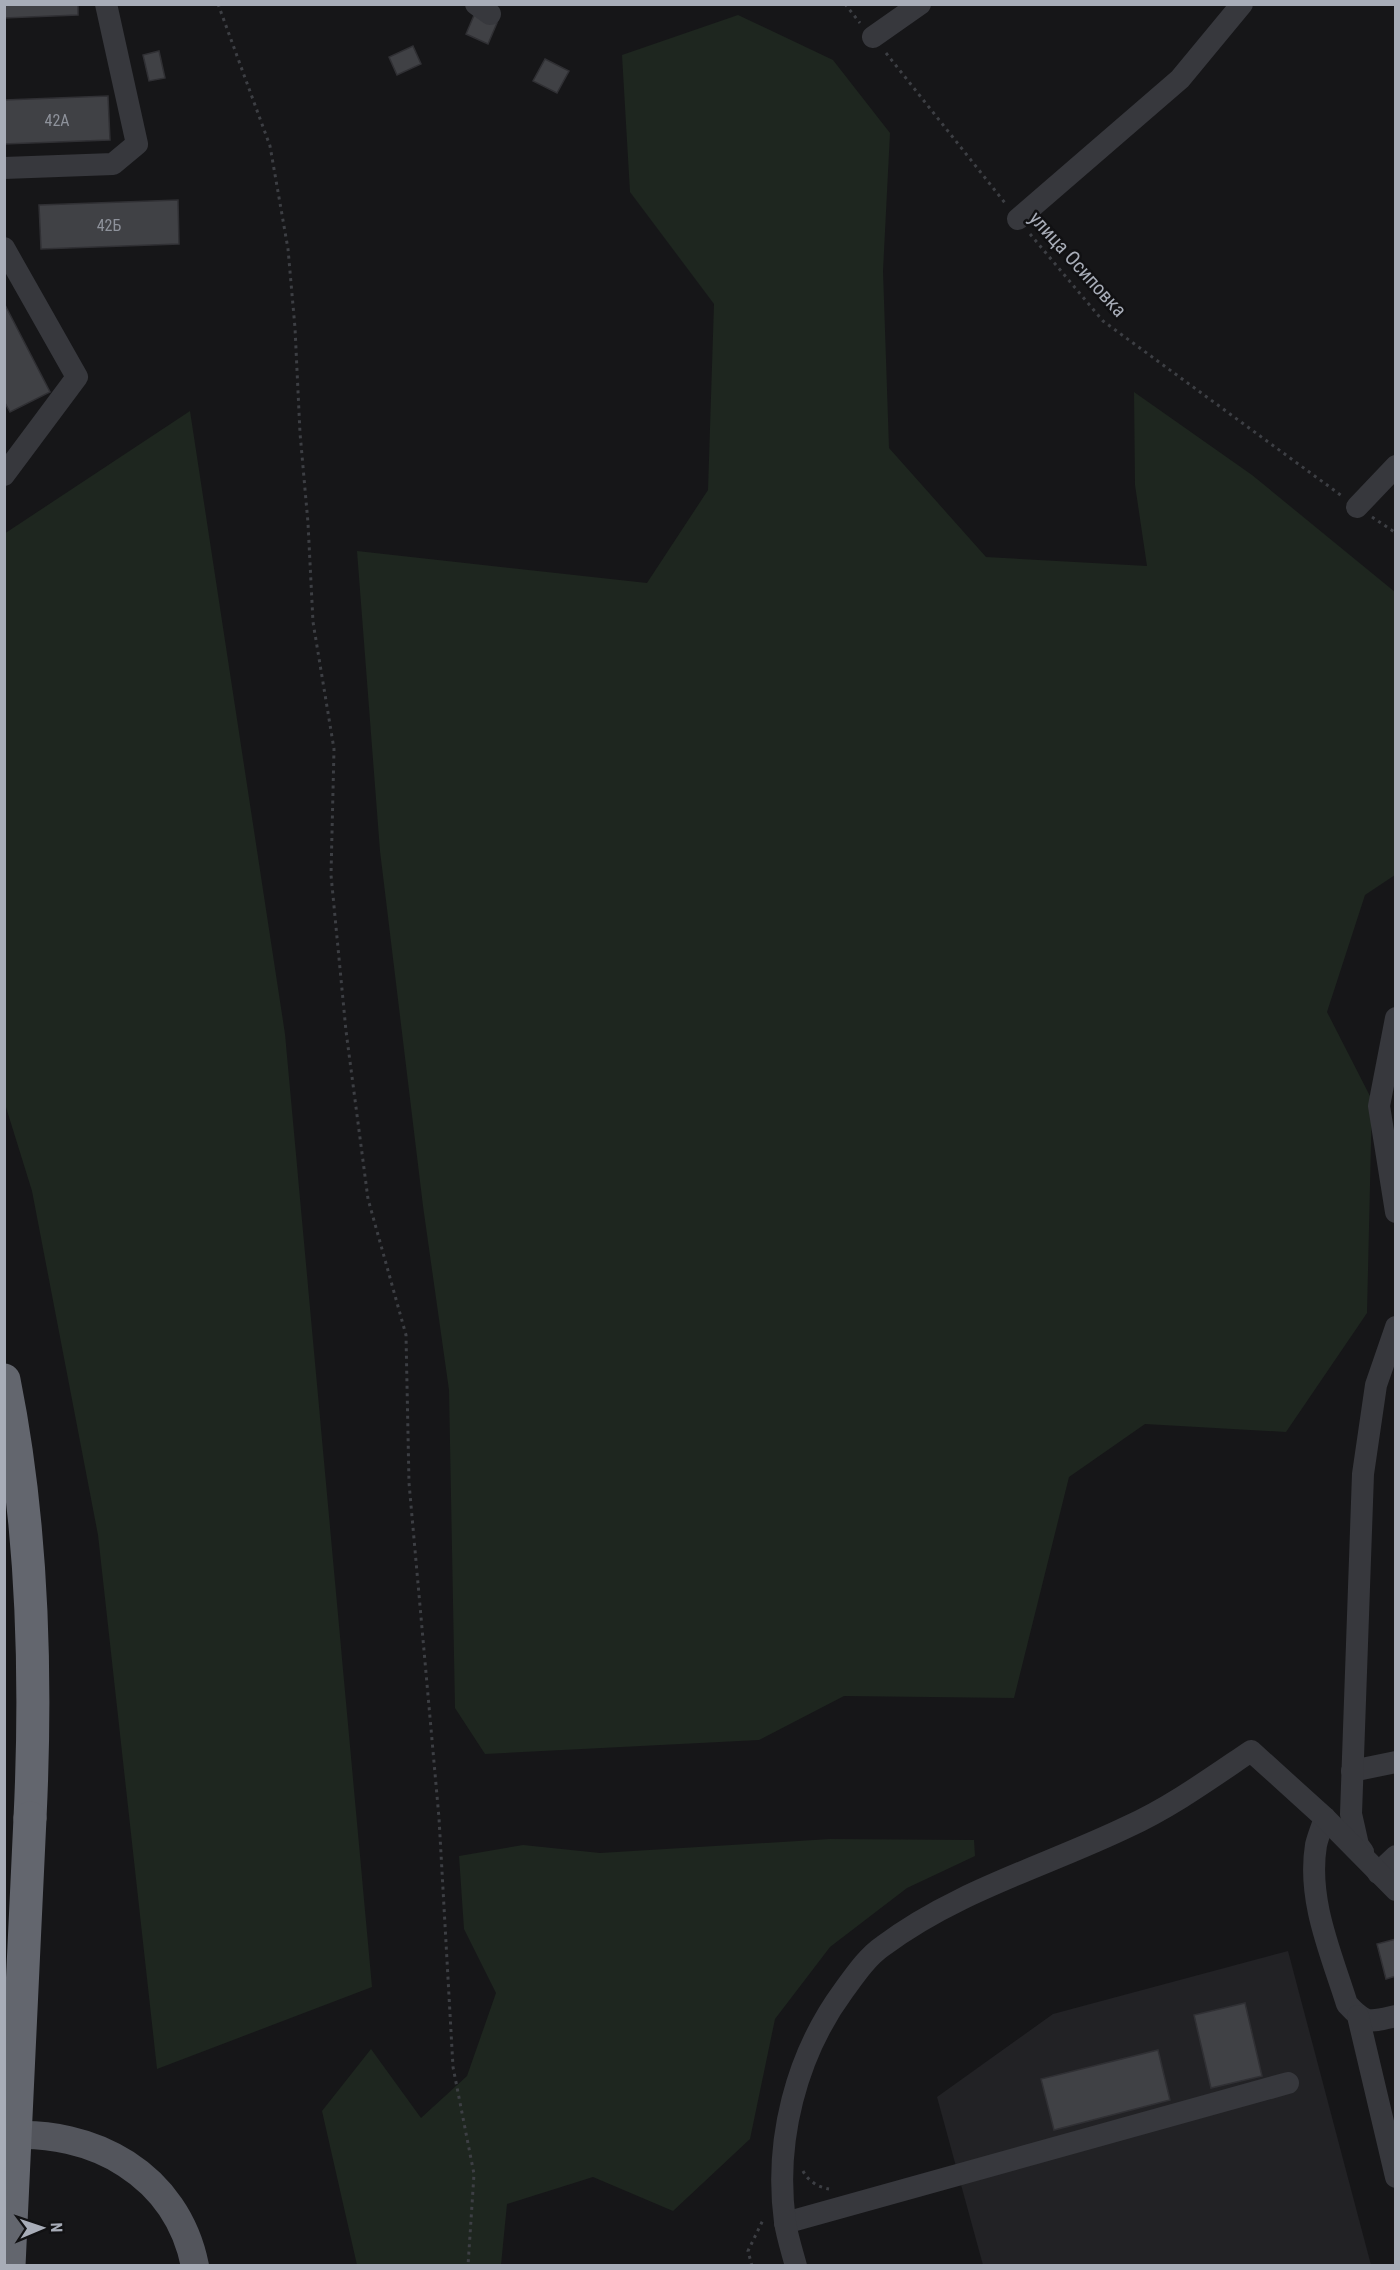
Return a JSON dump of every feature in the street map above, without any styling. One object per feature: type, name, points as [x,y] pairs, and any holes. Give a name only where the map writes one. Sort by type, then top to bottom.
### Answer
[{"type":"highway","points":[[4,1380],[21,1486],[29,1591],[33,1716],[9,2265]]},
{"type":"main road","points":[[4,2136],[19,2134],[62,2138],[97,2147],[132,2167],[164,2197],[190,2242],[195,2265]]},
{"type":"street","points":[[4,168],[113,164],[137,144],[106,4]]},
{"type":"street","points":[[873,37],[920,4]]},
{"type":"street","points":[[1018,219],[1180,79],[1242,4]]},
{"type":"street","points":[[4,248],[77,377],[4,475]]},
{"type":"street","points":[[1358,507],[1395,466]]},
{"type":"street","points":[[1395,1018],[1379,1106],[1395,1212]]},
{"type":"street","points":[[1378,1873],[1358,1845],[1351,1814],[1352,1771],[1363,1474],[1376,1385],[1395,1327]]},
{"type":"street","points":[[796,2265],[775,2221],[782,2193],[784,2148],[790,2107],[805,2057],[831,2008],[858,1971],[882,1946],[931,1916],[986,1887],[1129,1827],[1175,1801],[1251,1751],[1325,1818],[1395,1890]]},
{"type":"street","points":[[1352,1771],[1395,1762]]},
{"type":"street","points":[[1325,1818],[1316,1844],[1316,1904],[1347,2004],[1358,2016],[1371,2022],[1395,2016]]},
{"type":"street","points":[[1378,1873],[1395,1856]]},
{"type":"street","points":[[1358,2016],[1395,2177]]},
{"type":"street","points":[[775,2221],[1288,2083]]},
{"type":"path","points":[[218,4],[270,146],[288,249],[313,622],[334,749],[331,875],[346,1031],[368,1199],[406,1335],[409,1484],[439,1818],[453,2067],[474,2174],[468,2265]]},
{"type":"path","name":"улица Осиповка","points":[[845,4],[1103,321],[1395,533]]},
{"type":"path","points":[[801,2166],[806,2177],[814,2184],[832,2189]]},
{"type":"path","points":[[752,2265],[748,2251],[775,2221]]},
{"type":"shaded area","points":[[738,15],[833,60],[890,133],[883,271],[889,448],[986,557],[1147,566],[1135,485],[1134,392],[1252,475],[1395,592],[1395,875],[1365,895],[1327,1012],[1372,1100],[1367,1313],[1286,1432],[1145,1424],[1069,1477],[1014,1698],[844,1696],[759,1740],[485,1754],[455,1708],[449,1390],[423,1206],[380,851],[357,551],[647,583],[708,490],[714,304],[630,192],[622,55]]},
{"type":"shaded area","points":[[190,411],[285,1034],[372,1987],[157,2069],[98,1535],[32,1191],[5,1104],[4,534]]},
{"type":"shaded area","points":[[830,1839],[974,1840],[975,1856],[907,1888],[830,1947],[775,2019],[750,2139],[673,2211],[593,2177],[507,2204],[501,2265],[357,2265],[322,2111],[371,2049],[421,2118],[467,2076],[496,1993],[464,1929],[459,1856],[523,1845],[600,1853]]},
{"type":"shaded area","points":[[1288,1951],[1371,2265],[983,2265],[937,2097],[1053,2014]]},
{"type":"building","points":[[4,4],[78,4],[78,15],[4,18]]},
{"type":"building","points":[[475,13],[497,23],[488,44],[466,34]]},
{"type":"building","points":[[413,46],[421,64],[397,75],[389,57]]},
{"type":"building","points":[[159,51],[165,78],[149,81],[143,55]]},
{"type":"building","points":[[545,59],[569,71],[557,93],[533,81]]},
{"type":"building","points":[[108,96],[110,140],[4,144],[4,100]]},
{"type":"building","points":[[178,200],[179,244],[41,249],[39,205]]},
{"type":"building","points":[[4,303],[50,392],[10,412],[4,401]]},
{"type":"building","points":[[1396,1939],[1396,1976],[1386,1979],[1377,1944]]},
{"type":"building","points":[[1245,2003],[1262,2076],[1211,2088],[1194,2015]]},
{"type":"building","points":[[1158,2050],[1170,2100],[1054,2130],[1041,2079]]}]
